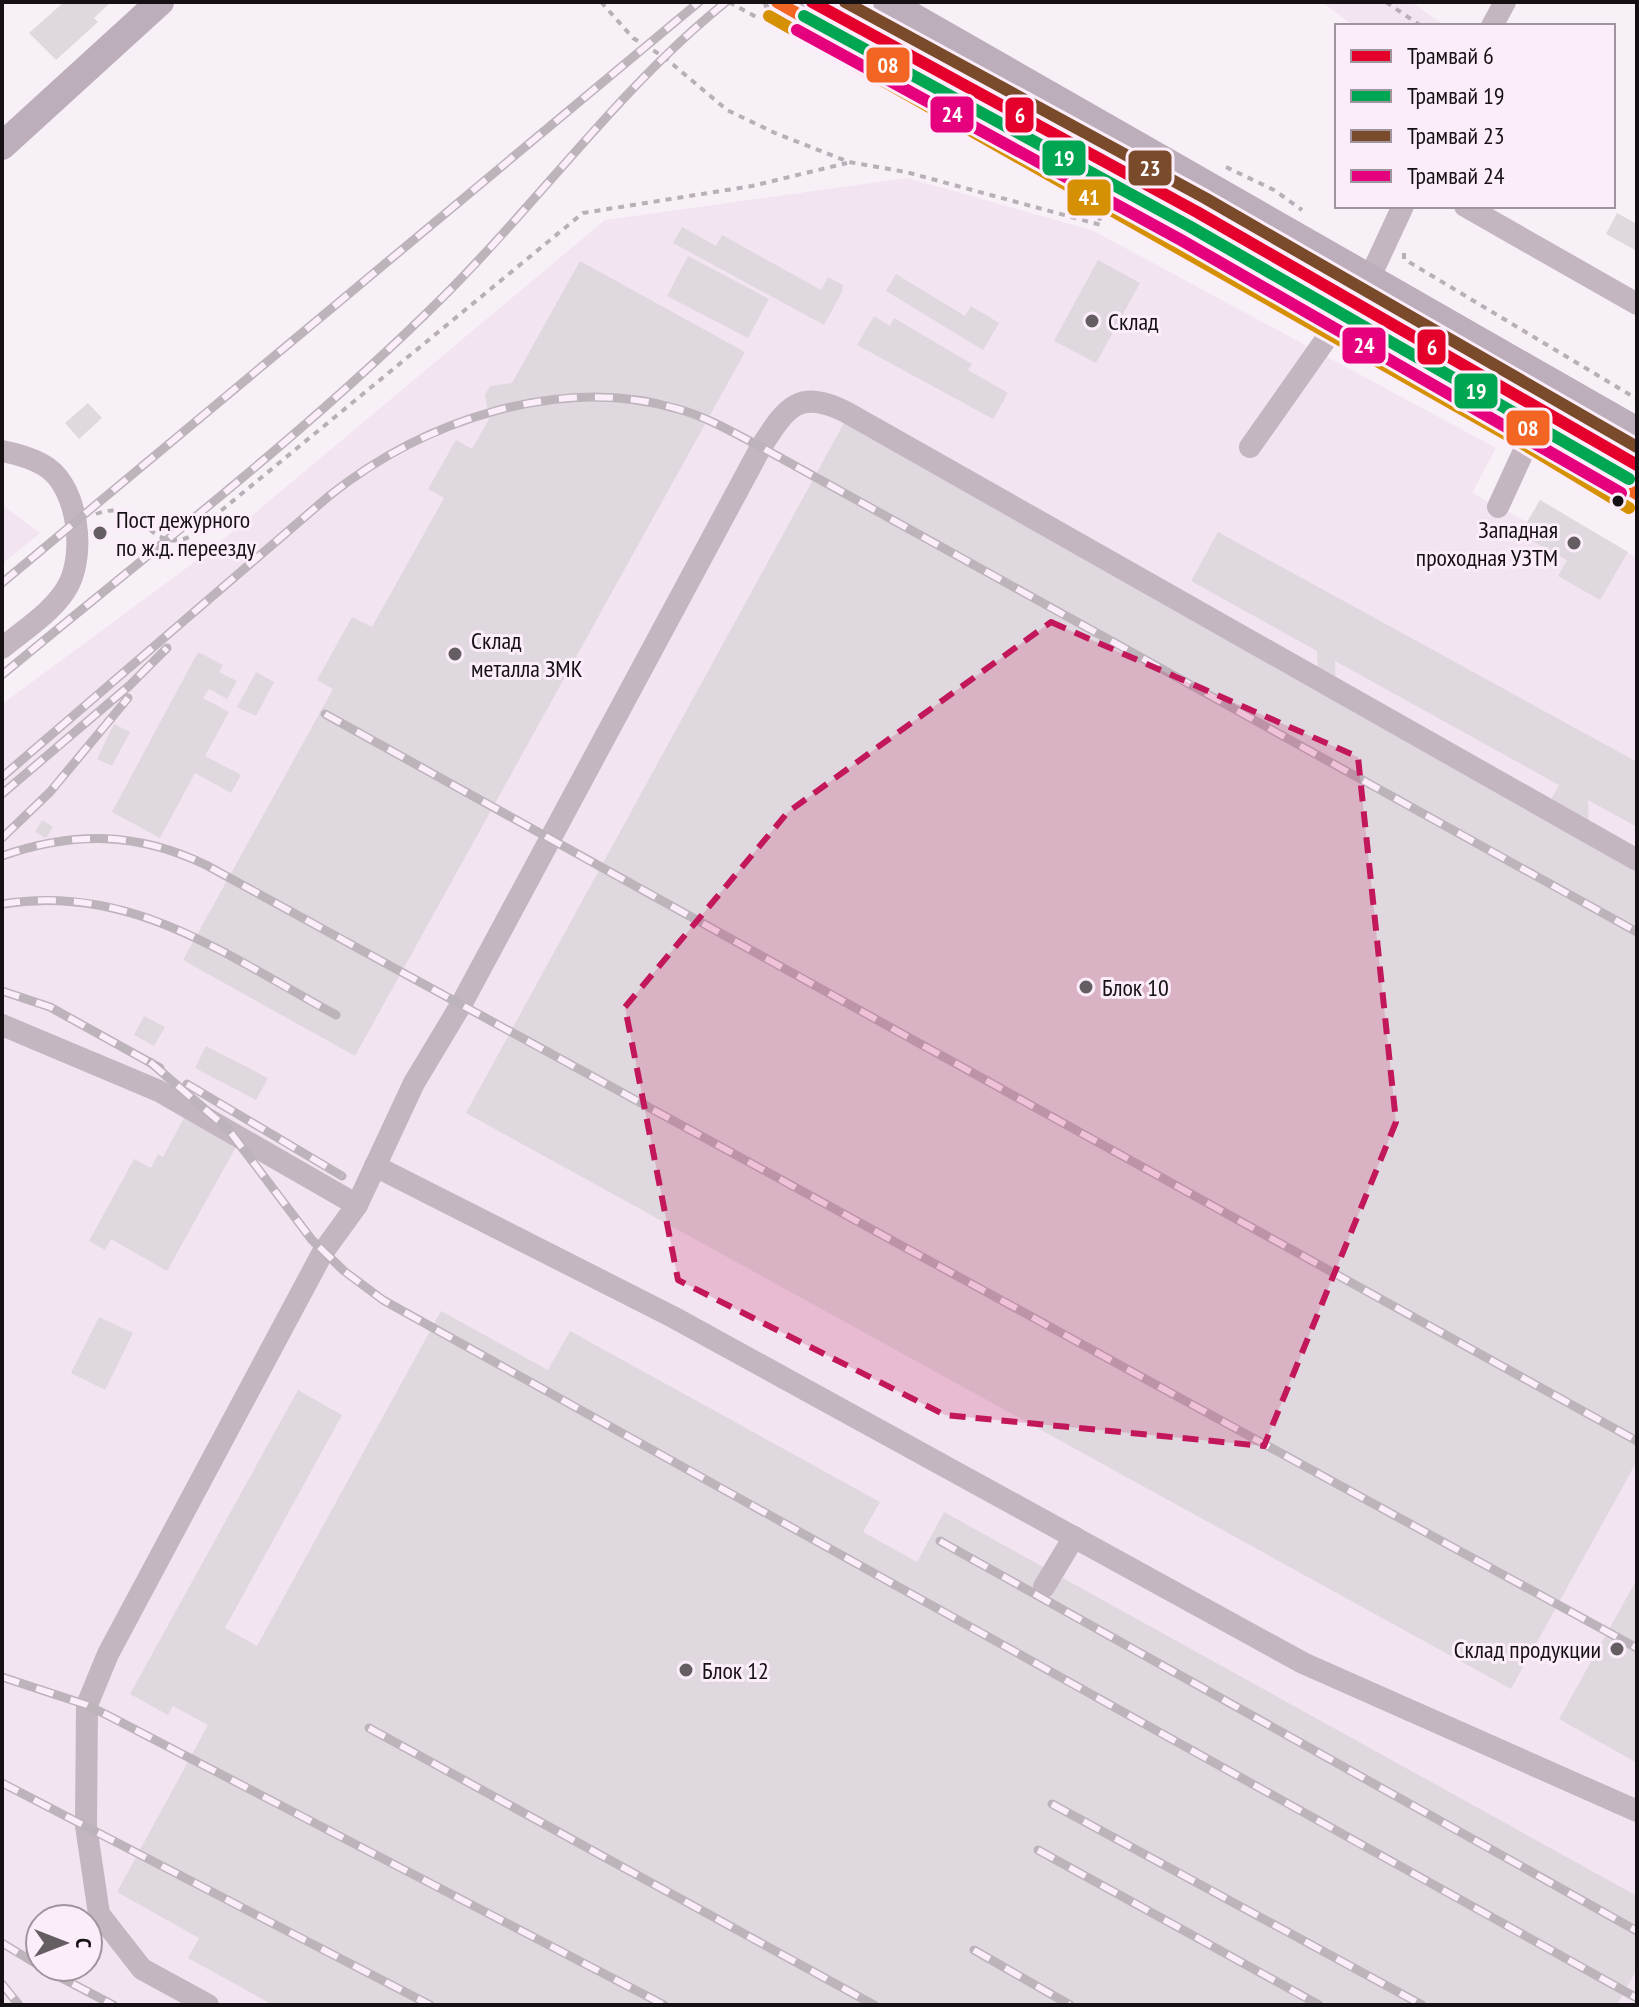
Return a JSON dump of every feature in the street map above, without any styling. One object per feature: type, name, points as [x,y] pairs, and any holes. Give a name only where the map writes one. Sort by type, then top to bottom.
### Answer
[{"type":"main road","points":[[2,146],[160,2]]},
{"type":"main road","points":[[777,2],[1533,431],[1637,494]]},
{"type":"main road","points":[[887,2],[1637,431]]},
{"type":"street","points":[[1493,24],[1505,2]]},
{"type":"street","points":[[1370,277],[1402,208]]},
{"type":"street","points":[[1469,208],[1637,304]]},
{"type":"street","points":[[1250,447],[1338,322]]},
{"type":"street","points":[[208,2005],[142,1969],[99,1914],[86,1826],[87,1705],[108,1654],[323,1252],[357,1205],[414,1083],[462,1003],[761,447],[784,411],[795,404],[821,402],[846,412],[1637,860]]},
{"type":"street","points":[[1498,507],[1533,431]]},
{"type":"street","points":[[2,451],[34,461],[58,478],[67,493],[77,537],[70,584],[50,608],[2,648]]},
{"type":"street","points":[[2,1025],[159,1091],[357,1205]]},
{"type":"street","points":[[375,1166],[673,1317],[1303,1663],[1636,1807]]},
{"type":"street","points":[[1044,1587],[1074,1537]]},
{"type":"path","points":[[601,2],[633,38],[664,57],[727,110],[849,162],[906,172],[1101,225]]},
{"type":"path","points":[[1386,2],[1418,24]]},
{"type":"path","points":[[95,515],[115,508],[124,510],[144,528],[166,538],[180,541],[189,537],[583,213],[752,186],[849,162]]},
{"type":"path","points":[[1404,249],[1404,259],[1637,399]]},
{"type":"highlighted area","points":[[1051,622],[1358,757],[1396,1122],[1264,1446],[945,1415],[678,1280],[625,1007],[788,812]]},
{"type":"shaded area","points":[[1322,2],[1411,2],[1443,24],[1351,24]]},
{"type":"shaded area","points":[[907,178],[1092,230],[1496,448],[1472,493],[1527,522],[1540,500],[1637,558],[1637,2005],[2,2005],[2,704],[207,553],[605,220]]},
{"type":"shaded area","points":[[2,505],[40,533],[2,564]]},
{"type":"building","points":[[64,2],[111,2],[94,18],[98,22],[56,60],[29,33]]},
{"type":"building","points":[[1617,213],[1637,224],[1635,250],[1606,234]]},
{"type":"building","points":[[682,227],[716,246],[722,235],[821,290],[828,277],[843,285],[842,292],[824,325],[673,243]]},
{"type":"building","points":[[688,256],[769,299],[748,338],[667,296]]},
{"type":"building","name":"Склад","points":[[1098,260],[1140,283],[1096,363],[1054,341]]},
{"type":"building","name":"Склад металла ЗМК","points":[[580,261],[745,352],[355,1056],[183,960],[333,689],[317,680],[352,617],[372,627],[444,498],[428,489],[456,440],[472,449],[489,419],[485,395],[490,386],[512,383]]},
{"type":"building","points":[[896,274],[965,316],[971,306],[999,323],[983,350],[886,291]]},
{"type":"building","points":[[874,316],[890,326],[894,318],[972,364],[968,370],[1008,393],[993,419],[857,345]]},
{"type":"building","points":[[88,403],[102,418],[79,439],[65,423]]},
{"type":"building","name":"Блок 10","points":[[844,423],[1318,685],[1317,651],[1191,581],[1218,532],[1637,762],[1637,827],[1588,800],[1589,834],[1637,860],[1637,1461],[1511,1689],[466,1113]],"holes":[[[1335,661],[1559,785],[1549,803],[1336,695]]]},
{"type":"building","name":"Западная проходная УЗТМ","points":[[1540,500],[1628,552],[1600,600],[1558,576],[1567,560],[1520,534]]},
{"type":"building","name":"Пост дежурного по ж.д. переезду","points":[[102,523],[109,536],[98,542],[90,530]]},
{"type":"building","points":[[198,652],[223,665],[219,672],[237,681],[227,699],[209,689],[203,698],[229,712],[205,756],[241,775],[231,793],[195,773],[160,838],[112,812]]},
{"type":"building","points":[[256,672],[274,682],[256,716],[237,707]]},
{"type":"building","points":[[114,724],[130,732],[112,766],[97,759]]},
{"type":"building","points":[[42,820],[53,827],[46,838],[35,832]]},
{"type":"building","points":[[144,1016],[165,1027],[154,1046],[134,1035]]},
{"type":"building","points":[[206,1046],[268,1078],[256,1100],[195,1068]]},
{"type":"building","points":[[184,1118],[236,1147],[167,1271],[111,1239],[105,1250],[89,1241],[134,1159],[151,1168],[158,1154],[163,1157]]},
{"type":"building","name":"Блок 12","points":[[441,1311],[548,1370],[570,1331],[880,1502],[863,1532],[917,1562],[944,1512],[1637,1896],[1637,1969],[1617,2005],[273,2005],[188,1958],[199,1938],[117,1892],[208,1725],[173,1706],[168,1715],[130,1694],[298,1390],[342,1415],[225,1628],[257,1646]]},
{"type":"building","points":[[99,1317],[133,1333],[105,1390],[71,1373]]},
{"type":"building","name":"Склад продукции","points":[[1637,1579],[1637,1763],[1559,1719]]},
{"type":"railway","points":[[2,583],[699,2]]},
{"type":"railway","points":[[2,675],[226,491],[390,348],[478,261],[650,71],[726,2]]},
{"type":"railway","points":[[2,777],[329,496],[366,469],[449,426],[494,411],[540,401],[586,397],[633,400],[689,412],[761,447],[1637,932]]},
{"type":"railway","points":[[2,794],[129,686],[167,648]]},
{"type":"railway","points":[[2,838],[50,792],[128,698]]},
{"type":"railway","points":[[325,714],[1637,1441]]},
{"type":"railway","points":[[2,856],[55,842],[106,839],[156,846],[206,865],[1637,1648]]},
{"type":"railway","points":[[2,904],[49,900],[94,904],[136,914],[217,948],[336,1015]]},
{"type":"railway","points":[[2,991],[50,1007],[160,1068]]},
{"type":"railway","points":[[150,1062],[228,1129],[312,1240],[344,1271],[383,1300],[1637,1998]]},
{"type":"railway","points":[[187,1084],[342,1176]]},
{"type":"railway","points":[[940,1541],[1637,1931]]},
{"type":"railway","points":[[2,1677],[87,1705],[664,2005]]},
{"type":"railway","points":[[369,1728],[874,2005]]},
{"type":"railway","points":[[2,1783],[430,2005]]},
{"type":"railway","points":[[1052,1804],[1422,2005]]},
{"type":"railway","points":[[1038,1850],[1319,2005]]},
{"type":"railway","points":[[2,1943],[24,1956]]},
{"type":"railway","points":[[974,1950],[1070,2005]]},
{"type":"railway","points":[[71,1983],[113,2005]]},
{"type":"railway","points":[[2,1984],[19,2005]]},
{"type":"tram line","name":"6","points":[[812,2],[1197,212],[1637,465]]},
{"type":"tram line","name":"23","points":[[845,2],[1205,198],[1637,447]]},
{"type":"tram line","name":"19","points":[[804,16],[1189,226],[1629,479]]},
{"type":"tram line","name":"24","points":[[797,30],[1181,240],[1621,493]]},
{"type":"transit line","name":"08","points":[[777,2],[1533,431],[1637,494]]},
{"type":"transit line","name":"41","points":[[769,16],[1525,445],[1629,508]]},
{"type":"place","name":"Склад","points":[[1092,321]]},
{"type":"place","name":"Пост дежурного по ж.д. переезду","points":[[100,533]]},
{"type":"place","name":"Западная проходная УЗТМ","points":[[1574,543]]},
{"type":"place","name":"Склад металла ЗМК","points":[[455,654]]},
{"type":"place","name":"Блок 10","points":[[1086,987]]},
{"type":"place","name":"Склад продукции","points":[[1617,1649]]},
{"type":"place","name":"Блок 12","points":[[686,1670]]}]
